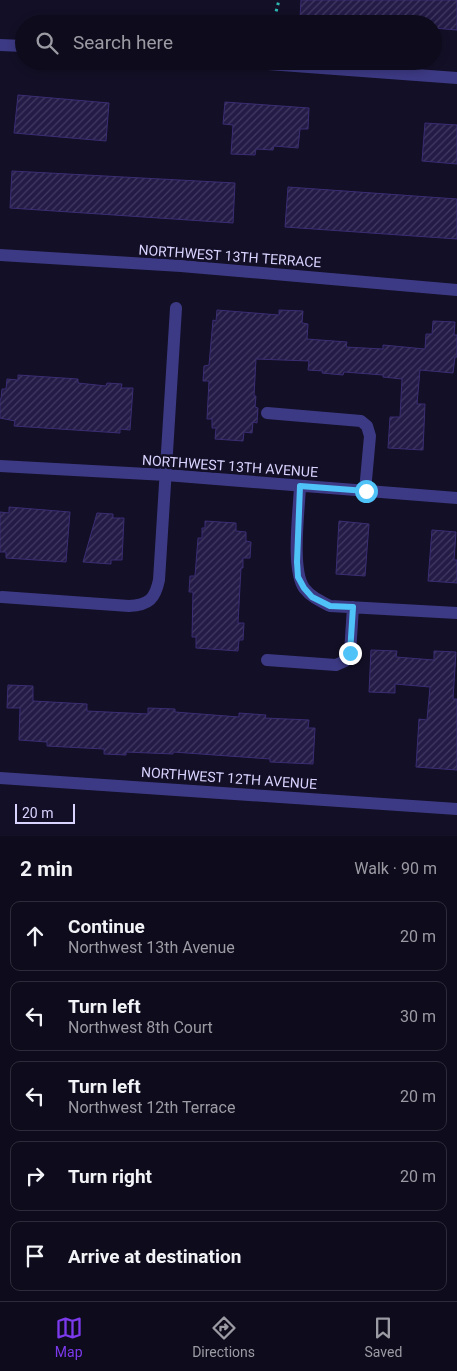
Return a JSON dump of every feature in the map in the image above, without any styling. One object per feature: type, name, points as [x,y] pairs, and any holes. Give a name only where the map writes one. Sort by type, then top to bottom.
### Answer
[{"type":"street","points":[[0,45],[15,46]]},
{"type":"street","points":[[348,70],[457,78]]},
{"type":"street","name":"NORTHWEST 13TH TERRACE","points":[[0,255],[181,266],[457,290]]},
{"type":"street","points":[[2,597],[140,606],[149,602],[157,592],[176,308]]},
{"type":"street","points":[[268,413],[361,420],[368,426],[370,436],[366,491]]},
{"type":"street","name":"NORTHWEST 13TH AVENUE","points":[[0,466],[166,475],[457,498]]},
{"type":"street","points":[[300,486],[298,577],[312,597],[330,606],[457,613]]},
{"type":"street","points":[[267,660],[336,665],[345,661],[350,653],[353,607]]},
{"type":"street","name":"NORTHWEST 12TH AVENUE","points":[[0,778],[457,808]]},
{"type":"path","points":[[275,15],[279,0]]},
{"type":"building","points":[[301,0],[457,0],[457,30],[442,29],[442,15],[300,15]]},
{"type":"building","points":[[18,95],[109,103],[106,141],[14,133]]},
{"type":"building","points":[[225,102],[309,108],[308,129],[300,129],[298,148],[274,146],[273,150],[256,149],[255,155],[231,154],[233,125],[223,124]]},
{"type":"building","points":[[425,123],[457,125],[457,164],[422,161]]},
{"type":"building","points":[[12,171],[235,183],[233,223],[10,208]]},
{"type":"building","points":[[288,187],[457,199],[457,239],[285,227]]},
{"type":"building","points":[[217,310],[279,315],[279,310],[303,311],[302,323],[308,324],[307,339],[347,342],[346,347],[383,349],[383,345],[425,349],[426,334],[432,334],[433,321],[455,322],[454,335],[457,335],[457,357],[455,357],[453,373],[420,370],[417,404],[425,404],[423,450],[388,448],[390,417],[400,417],[402,379],[383,377],[383,375],[344,372],[343,375],[322,373],[323,371],[308,370],[309,361],[256,359],[254,396],[256,396],[255,407],[258,408],[257,423],[253,422],[252,433],[244,432],[243,441],[215,439],[216,428],[212,428],[212,419],[207,419],[209,381],[203,381],[204,366],[209,365],[213,320],[216,321]]},
{"type":"building","points":[[18,375],[78,379],[78,383],[106,386],[107,383],[122,384],[121,388],[133,388],[130,430],[120,429],[120,433],[14,426],[15,421],[0,418],[0,399],[2,389],[6,389],[7,379],[18,380]]},
{"type":"building","points":[[9,507],[70,512],[66,562],[6,558],[6,552],[0,552],[0,512],[9,513]]},
{"type":"building","points":[[97,513],[113,514],[113,518],[124,518],[122,560],[111,560],[111,564],[83,562]]},
{"type":"building","points":[[205,521],[236,523],[236,531],[246,532],[246,541],[251,542],[250,558],[243,558],[243,568],[241,568],[238,623],[244,623],[243,640],[239,640],[238,651],[196,648],[196,637],[192,637],[193,592],[189,592],[190,576],[195,576],[198,538],[202,538],[202,528],[205,528]]},
{"type":"building","points":[[339,521],[369,524],[365,576],[336,574]]},
{"type":"building","points":[[432,530],[456,532],[454,560],[457,560],[457,583],[428,581]]},
{"type":"building","points":[[371,650],[397,651],[396,657],[434,660],[434,651],[456,652],[453,699],[457,699],[457,770],[416,767],[419,719],[427,720],[430,687],[395,684],[395,693],[369,692]]},
{"type":"building","points":[[8,685],[33,686],[33,701],[87,704],[87,711],[148,714],[148,708],[175,709],[175,712],[239,717],[239,713],[266,715],[265,718],[309,720],[308,728],[315,728],[313,764],[270,762],[270,759],[173,752],[173,754],[126,752],[126,755],[104,754],[104,749],[47,746],[47,742],[19,740],[20,708],[7,708]]},
{"type":"route","points":[[350,653],[353,607],[330,606],[312,597],[298,577],[300,486],[366,491]]}]
